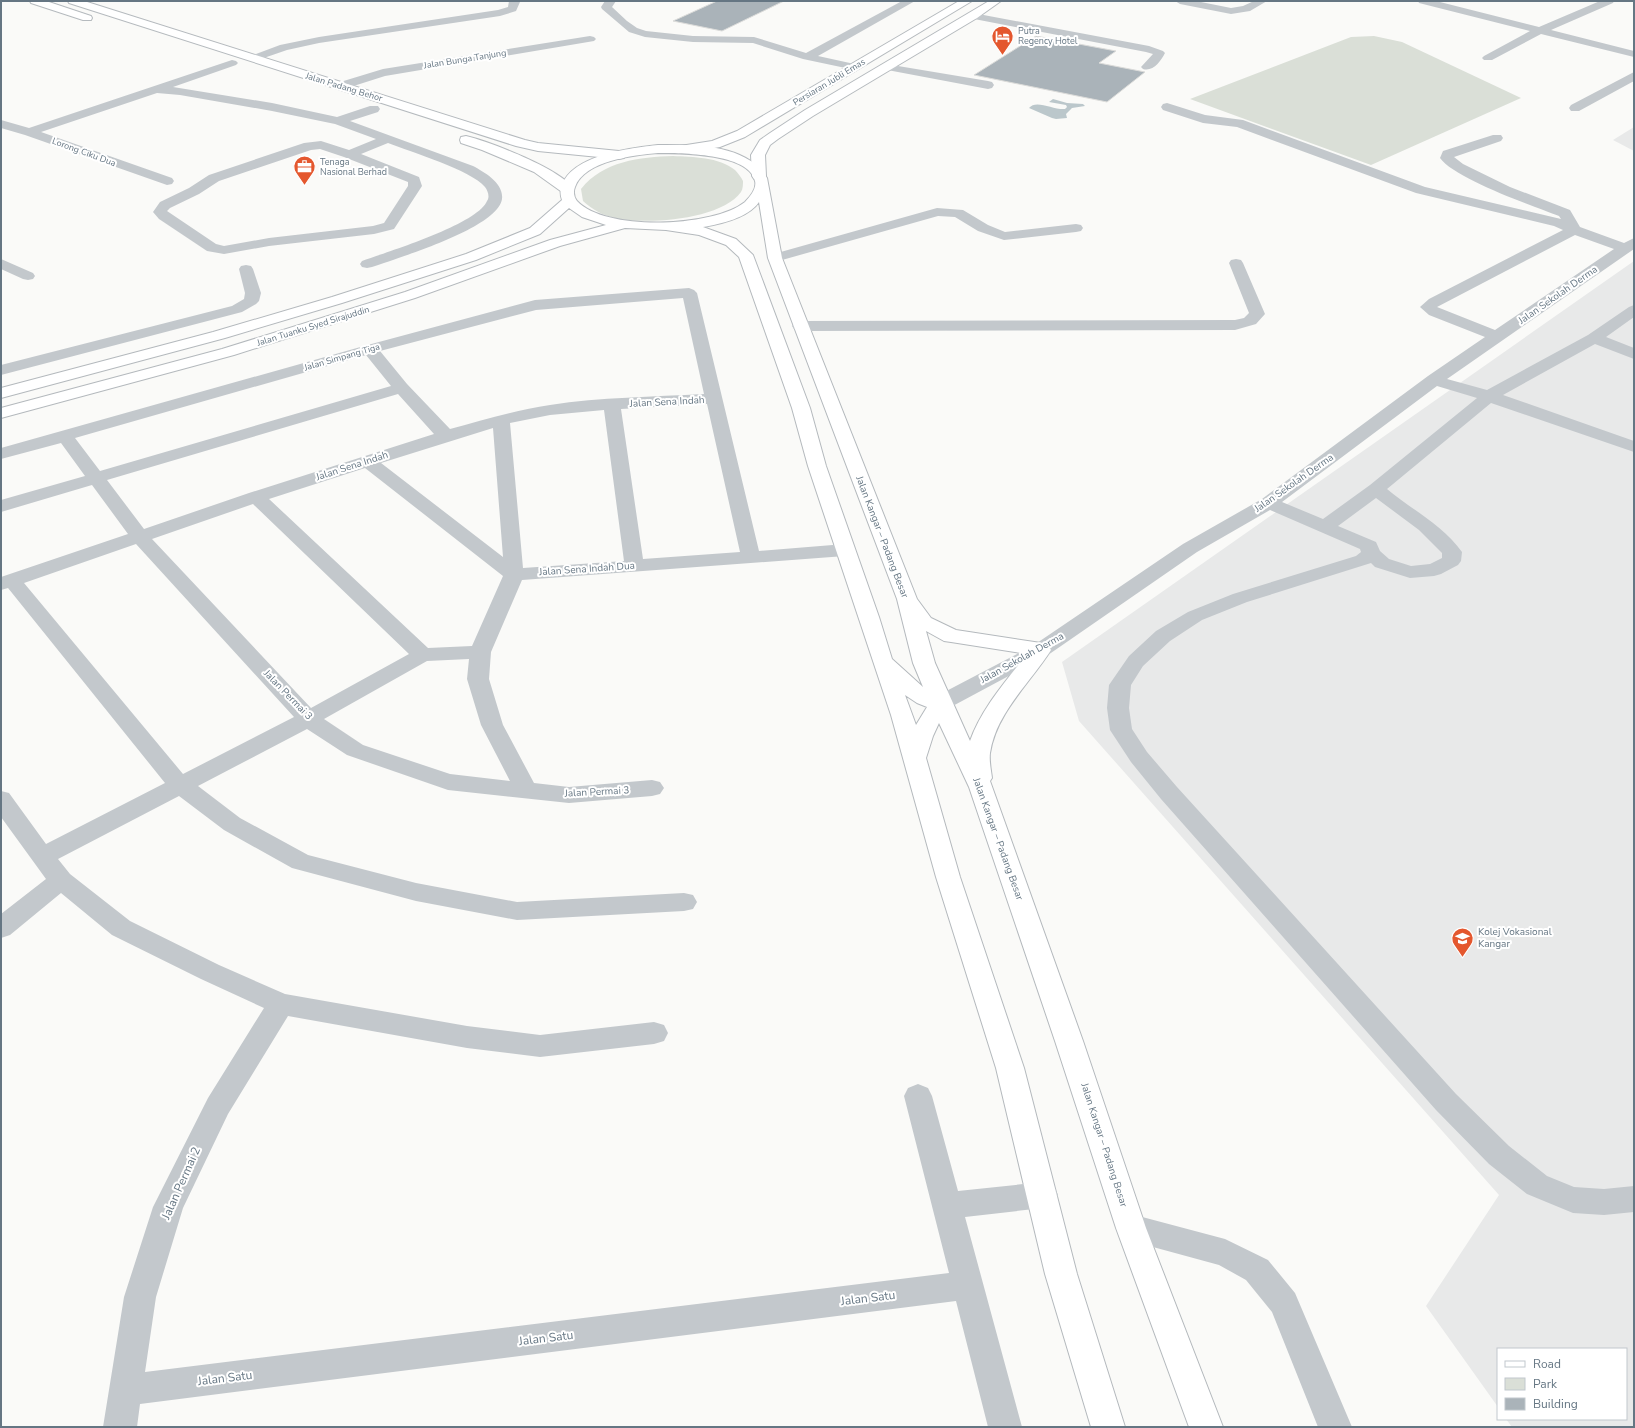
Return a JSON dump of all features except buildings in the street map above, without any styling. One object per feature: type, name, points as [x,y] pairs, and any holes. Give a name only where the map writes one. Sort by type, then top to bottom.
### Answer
[{"type":"main road","points":[[35,1],[269,76]]},
{"type":"main road","name":"Jalan Padang Behor","points":[[73,1],[521,143],[538,147],[619,155]]},
{"type":"main road","name":"Persiaran Jubli Emas","points":[[685,149],[715,144],[741,134],[968,1]]},
{"type":"main road","name":"Persiaran Jubli Emas","points":[[761,180],[758,155],[765,143],[789,126],[996,1]]},
{"type":"main road","points":[[948,12],[973,16]]},
{"type":"main road","name":"Jalan Padang Behor","points":[[351,102],[389,114]]},
{"type":"main road","points":[[457,137],[487,147],[538,169],[568,195],[577,208],[588,215],[621,225],[670,227],[702,231],[731,242],[746,255],[801,408],[817,466],[902,715],[948,877],[1010,1068],[1043,1196],[1061,1274],[1108,1427]]},
{"type":"main road","points":[[619,155],[651,150],[685,149],[702,151],[732,158],[744,163],[753,169],[761,180],[759,196],[749,206],[732,214],[710,221],[670,227]]},
{"type":"main road","name":"Jalan Tuanku Syed Sirajuddin","points":[[1,393],[219,335],[330,303],[471,257],[534,231],[568,195],[569,182],[582,170],[593,164],[619,155]]},
{"type":"main road","name":"Jalan Kangar – Padang Besar","points":[[761,180],[774,258],[907,599],[924,663],[981,787],[1069,1041],[1131,1228],[1206,1427]]},
{"type":"main road","name":"Jalan Tuanku Syed Sirajuddin","points":[[1,413],[228,352],[331,321],[410,295],[554,243],[621,225]]},
{"type":"main road","points":[[907,599],[924,622],[951,636],[1041,650],[1005,698],[993,717],[984,736],[979,753],[981,787]]},
{"type":"main road","points":[[882,660],[923,698],[941,702],[926,723],[918,741],[914,759]]},
{"type":"street","points":[[255,58],[284,47],[319,40],[500,13],[512,9],[515,2],[514,1]]},
{"type":"street","points":[[611,1],[606,7],[633,30],[646,34],[693,39],[754,40],[807,57],[855,67]]},
{"type":"street","points":[[807,57],[910,1]]},
{"type":"street","points":[[1180,1],[1232,11],[1246,9],[1262,1]]},
{"type":"street","points":[[1423,1],[1634,54]]},
{"type":"street","points":[[1488,58],[1539,31],[1609,1]]},
{"type":"street","points":[[973,16],[1149,49],[1159,53],[1156,59],[1146,67]]},
{"type":"street","name":"Jalan Bunga Tanjung","points":[[341,86],[383,73],[590,39]]},
{"type":"street","points":[[29,132],[232,63]]},
{"type":"street","points":[[886,67],[988,85]]},
{"type":"street","points":[[1575,108],[1634,76]]},
{"type":"street","points":[[157,89],[272,107],[338,121],[468,169],[481,176],[491,186],[495,196],[494,203],[483,215],[469,224],[448,234],[368,264]]},
{"type":"street","points":[[1167,106],[1203,119],[1239,123],[1421,190],[1559,223],[1574,230],[1629,245]]},
{"type":"street","points":[[338,121],[374,109]]},
{"type":"street","name":"Lorong Ciku Dua","points":[[1,124],[29,132],[167,181]]},
{"type":"street","points":[[1497,138],[1448,154],[1447,158],[1458,167],[1506,190],[1565,212],[1574,230]]},
{"type":"street","points":[[349,154],[414,180],[415,186],[389,226],[374,230],[269,242],[224,250],[212,248],[160,212],[165,205],[194,191],[214,178],[309,146],[321,145],[349,154],[388,139]]},
{"type":"street","points":[[774,258],[937,212],[958,213],[983,228],[1004,236],[1076,228]]},
{"type":"street","points":[[1498,337],[1439,314],[1428,307],[1434,302],[1574,230]]},
{"type":"street","name":"Jalan Sekolah Derma","points":[[941,702],[1041,650],[1190,548],[1269,503],[1434,380],[1629,245]]},
{"type":"street","points":[[1,263],[28,276]]},
{"type":"street","points":[[800,326],[1235,325],[1250,321],[1257,314],[1236,263]]},
{"type":"street","points":[[1,370],[237,309],[251,301],[253,293],[246,269]]},
{"type":"street","name":"Jalan Simpang Tiga","points":[[1,454],[370,349],[535,305],[688,293],[713,399]]},
{"type":"street","points":[[1325,527],[1376,489],[1489,396],[1594,338],[1634,310]]},
{"type":"street","points":[[1594,338],[1634,354]]},
{"type":"street","points":[[370,349],[402,388],[446,436]]},
{"type":"street","points":[[47,358],[59,378]]},
{"type":"street","points":[[1434,380],[1489,396],[1634,447]]},
{"type":"street","points":[[1,506],[402,388]]},
{"type":"street","points":[[713,399],[752,557]]},
{"type":"street","name":"Jalan Sena Indah","points":[[6,582],[256,497],[500,420],[550,410],[612,404],[713,399]]},
{"type":"street","points":[[612,404],[634,566]]},
{"type":"street","points":[[500,420],[514,575],[480,652],[478,679],[492,725],[527,791]]},
{"type":"street","name":"Jalan Permai 3","points":[[64,435],[139,536],[308,718],[355,750],[448,782],[569,795],[652,788]]},
{"type":"street","points":[[367,461],[514,575]]},
{"type":"street","points":[[1269,503],[1368,546],[1371,553],[1382,563],[1410,572],[1434,570],[1451,561],[1452,552],[1444,541],[1389,501],[1376,489]]},
{"type":"street","points":[[256,497],[422,655]]},
{"type":"street","name":"Jalan Sena Indah Dua","points":[[514,575],[845,550]]},
{"type":"street","points":[[1371,553],[1363,560],[1240,598],[1195,616],[1163,636],[1136,661],[1120,685],[1118,708],[1121,730],[1139,757],[1169,794],[1446,1102],[1499,1155],[1537,1185],[1573,1200],[1604,1202],[1634,1199]]},
{"type":"street","points":[[6,582],[179,784],[232,824],[301,862],[416,892],[517,911],[684,902]]},
{"type":"street","points":[[42,857],[179,784],[308,718],[422,655],[480,652]]},
{"type":"street","points":[[1,799],[42,857],[61,880],[121,928],[210,972],[281,1004],[467,1037],[540,1046],[654,1033]]},
{"type":"street","points":[[1,928],[61,880]]},
{"type":"street","name":"Jalan Permai 2","points":[[120,1427],[140,1296],[168,1207],[218,1106],[281,1004]]},
{"type":"street","points":[[918,1096],[966,1285],[1005,1427]]},
{"type":"street","points":[[946,1206],[1043,1196]]},
{"type":"street","points":[[1131,1228],[1225,1253],[1257,1270],[1284,1302],[1335,1427]]},
{"type":"street","name":"Jalan Satu","points":[[126,1390],[966,1285]]},
{"type":"shaded area","points":[[1053,99],[1067,103],[1083,104],[1085,106],[1072,108],[1066,114],[1067,118],[1056,119],[1029,108],[1036,104],[1060,109],[1065,109],[1067,107],[1066,105],[1049,102]]},
{"type":"shaded area","points":[[1634,127],[1634,151],[1613,140]]},
{"type":"shaded area","name":"Kolej Vokasional Kangar","points":[[1634,261],[1634,1427],[1512,1427],[1507,1420],[1627,1420],[1627,1348],[1497,1348],[1497,1406],[1426,1306],[1499,1195],[1079,721],[1062,662]]},
{"type":"green space","points":[[1374,36],[1402,42],[1521,98],[1371,165],[1190,99],[1351,37]]},
{"type":"green space","points":[[673,156],[706,158],[729,166],[736,171],[743,181],[742,191],[731,201],[717,209],[682,218],[663,220],[645,221],[615,218],[598,212],[583,201],[581,189],[600,172],[623,162],[635,159]]},
{"type":"place","name":"Putra Regency Hotel","points":[[1002,56]]},
{"type":"place","name":"Tenaga Nasional Berhad","points":[[305,186]]},
{"type":"place","name":"Kolej Vokasional Kangar","points":[[1462,958]]}]
